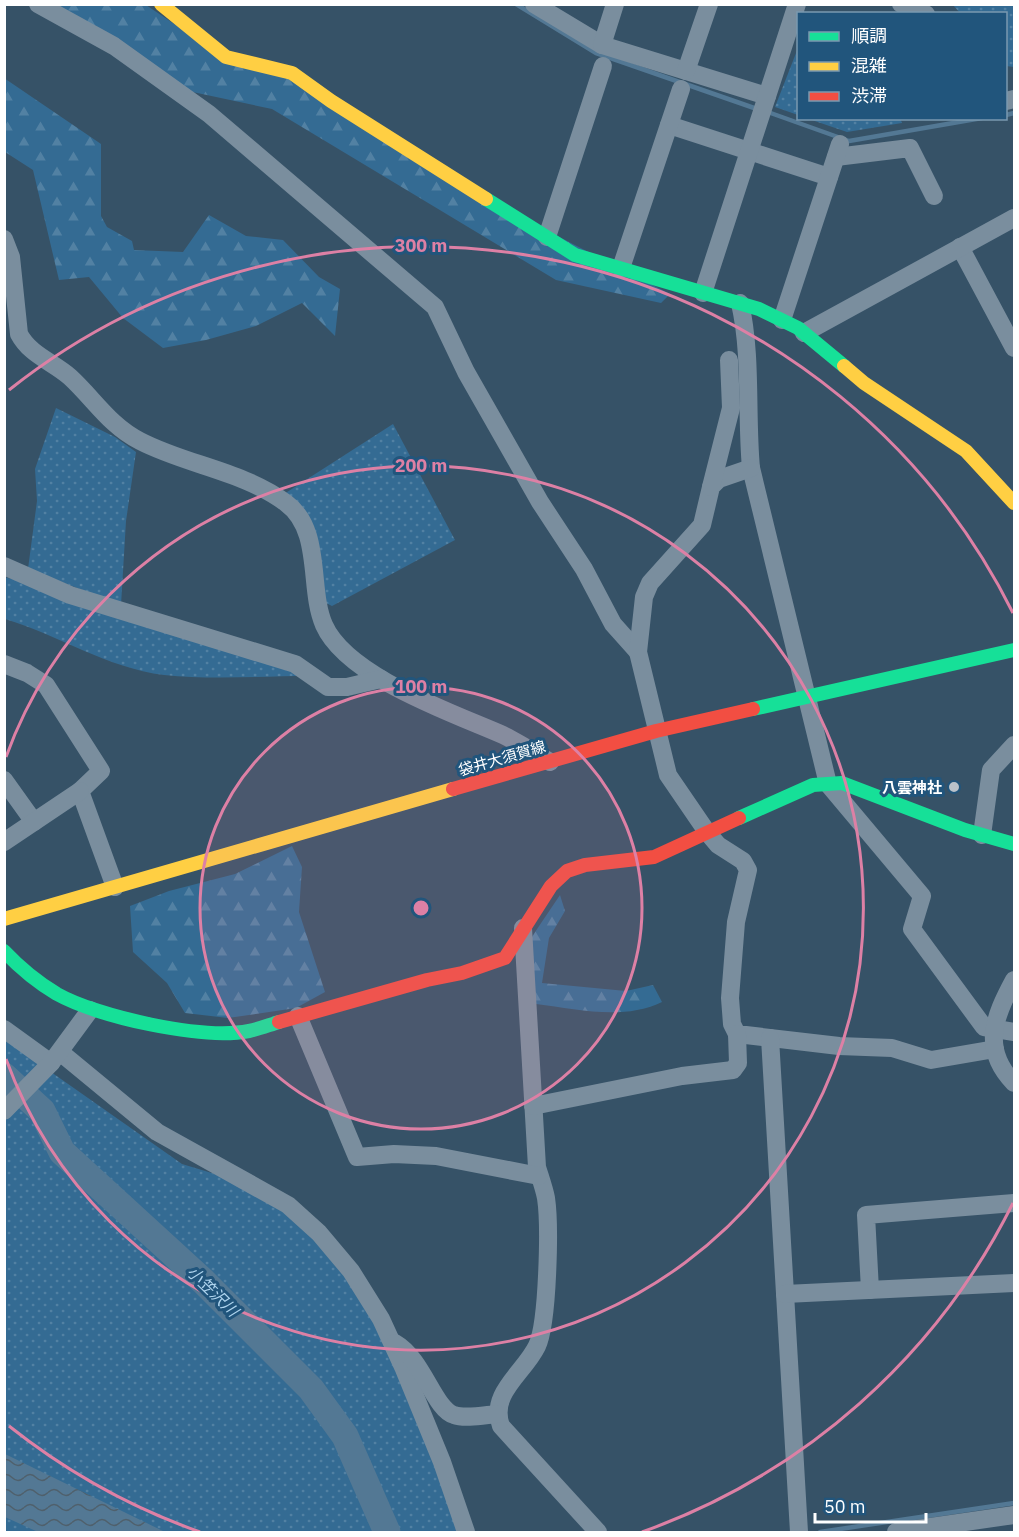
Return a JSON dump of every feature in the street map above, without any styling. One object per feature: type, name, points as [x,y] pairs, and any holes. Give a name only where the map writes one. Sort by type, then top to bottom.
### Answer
[{"type":"street","points":[[38,4],[114,46],[209,114],[435,307],[466,372],[535,493],[584,569],[613,624],[639,652]]},
{"type":"street","points":[[162,4],[226,57],[292,73],[331,101],[575,255],[740,303],[782,320],[804,333],[864,383],[966,451],[1014,503]]},
{"type":"street","points":[[534,4],[602,45],[683,80],[767,96]]},
{"type":"street","points":[[602,45],[615,4]]},
{"type":"street","points":[[621,268],[709,4]]},
{"type":"street","points":[[703,293],[796,4]]},
{"type":"street","points":[[901,4],[921,12]]},
{"type":"street","points":[[547,237],[603,66]]},
{"type":"street","points":[[669,125],[829,177]]},
{"type":"street","points":[[782,320],[838,151],[910,148],[934,196]]},
{"type":"street","points":[[804,333],[1014,218]]},
{"type":"street","points":[[4,239],[11,257],[19,334],[25,345],[69,376],[109,420],[140,441],[266,489],[288,504],[303,525],[312,550],[324,625],[337,644],[366,670],[381,679],[506,737],[550,762]]},
{"type":"street","points":[[960,248],[1014,348]]},
{"type":"street","points":[[740,303],[745,325],[747,431],[751,468],[828,784],[922,896],[912,929],[984,1026],[1014,1032]]},
{"type":"street","points":[[533,1106],[682,1076],[733,1070],[738,1063],[737,1034],[732,1024],[730,998],[736,922],[748,870],[743,861],[718,845],[707,832],[668,775],[639,652],[644,597],[650,583],[702,525],[731,408],[729,360]]},
{"type":"street","points":[[711,487],[719,479],[751,468]]},
{"type":"street","points":[[4,566],[70,595],[295,664],[328,687],[347,687],[381,679]]},
{"type":"street","name":"袋井大須賀線","points":[[4,919],[656,731],[1014,650]]},
{"type":"street","points":[[4,664],[27,673],[46,685],[101,771],[80,791],[4,842]]},
{"type":"street","points":[[982,835],[991,770],[1014,745]]},
{"type":"street","points":[[4,780],[34,822]]},
{"type":"street","points":[[4,951],[49,990],[90,1010],[134,1021],[221,1034],[248,1031],[427,980],[462,973],[505,958],[551,886],[567,871],[585,865],[654,857],[813,785],[842,783],[982,835],[1014,844]]},
{"type":"street","points":[[80,791],[115,887]]},
{"type":"street","points":[[523,927],[533,1106],[539,1176],[546,1199],[545,1319],[537,1346],[500,1399],[497,1414],[501,1426],[598,1533]]},
{"type":"street","points":[[1014,980],[993,1028],[994,1049],[1004,1072],[1014,1083]]},
{"type":"street","points":[[5,1111],[55,1057],[90,1010]]},
{"type":"street","points":[[298,1016],[357,1157],[394,1154],[436,1156],[539,1176]]},
{"type":"street","points":[[4,1029],[55,1057],[157,1132],[288,1205],[318,1233],[351,1271],[381,1319],[442,1462],[466,1533]]},
{"type":"street","points":[[737,1034],[839,1046],[892,1048],[931,1060],[994,1049]]},
{"type":"street","points":[[770,1038],[799,1533]]},
{"type":"street","points":[[870,1290],[866,1215],[1014,1203]]},
{"type":"street","points":[[785,1294],[1014,1283]]},
{"type":"street","points":[[391,1342],[406,1350],[421,1368],[443,1410],[455,1416],[497,1414]]},
{"type":"street","points":[[897,1533],[1014,1515]]},
{"type":"green space","points":[[56,5],[146,5],[213,50],[299,77],[472,192],[670,294],[661,303],[556,280],[272,109],[188,91]]},
{"type":"green space","points":[[953,5],[1014,5],[1014,67],[1007,66],[1007,12],[959,12]]},
{"type":"green space","points":[[797,51],[797,115],[775,107]]},
{"type":"green space","points":[[4,78],[101,144],[101,216],[107,227],[132,241],[134,250],[183,252],[209,215],[246,236],[283,240],[319,277],[340,289],[335,336],[302,303],[256,326],[206,340],[163,348],[123,318],[89,277],[59,280],[33,170],[5,152]]},
{"type":"green space","points":[[812,120],[901,120],[902,123],[847,132]]},
{"type":"green space","points":[[56,408],[115,437],[136,452],[126,521],[121,605],[28,569],[37,501],[35,469]]},
{"type":"green space","points":[[393,424],[455,540],[332,606],[326,603],[284,494]]},
{"type":"green space","points":[[4,577],[311,676],[219,678],[164,675],[123,666],[5,619]]},
{"type":"green space","points":[[292,846],[302,867],[299,912],[325,992],[296,1008],[228,1018],[185,1013],[167,983],[133,952],[130,906],[169,891],[235,874]]},
{"type":"green space","points":[[560,895],[565,911],[549,938],[542,983],[626,991],[653,985],[662,1002],[647,1008],[616,1012],[584,1011],[536,1004],[531,938]]},
{"type":"green space","points":[[4,1039],[182,1164],[248,1184],[329,1246],[391,1342],[464,1532],[5,1532]]},
{"type":"water","points":[[4,1454],[165,1532],[38,1532],[5,1517]]},
{"type":"waterway","points":[[516,4],[596,53],[757,109]]},
{"type":"waterway","points":[[765,111],[849,141],[970,120]]},
{"type":"waterway","points":[[1007,115],[1014,113]]},
{"type":"waterway","name":"小笠沢川","points":[[4,1076],[42,1111],[62,1152],[203,1281],[311,1389],[345,1436],[387,1532]]},
{"type":"waterway","points":[[820,1532],[1014,1503]]},
{"type":"traffic: fast","points":[[486,199],[575,255],[759,309],[798,328],[844,366]]},
{"type":"traffic: fast","points":[[753,709],[1014,650]]},
{"type":"traffic: fast","points":[[739,818],[813,785],[842,783],[965,830],[1014,844]]},
{"type":"traffic: fast","points":[[4,951],[29,974],[57,994],[75,1003],[123,1018],[178,1029],[229,1033],[249,1031],[279,1022]]},
{"type":"traffic: slow","points":[[161,4],[226,57],[292,73],[331,101],[486,199]]},
{"type":"traffic: slow","points":[[844,366],[864,383],[966,451],[1014,503]]},
{"type":"traffic: slow","points":[[4,919],[453,789]]},
{"type":"traffic: jam","points":[[453,789],[656,731],[753,709]]},
{"type":"traffic: jam","points":[[279,1022],[427,980],[462,973],[505,958],[551,886],[567,871],[585,865],[654,857],[739,818]]},
{"type":"place","name":"八雲神社","points":[[954,787]]}]
